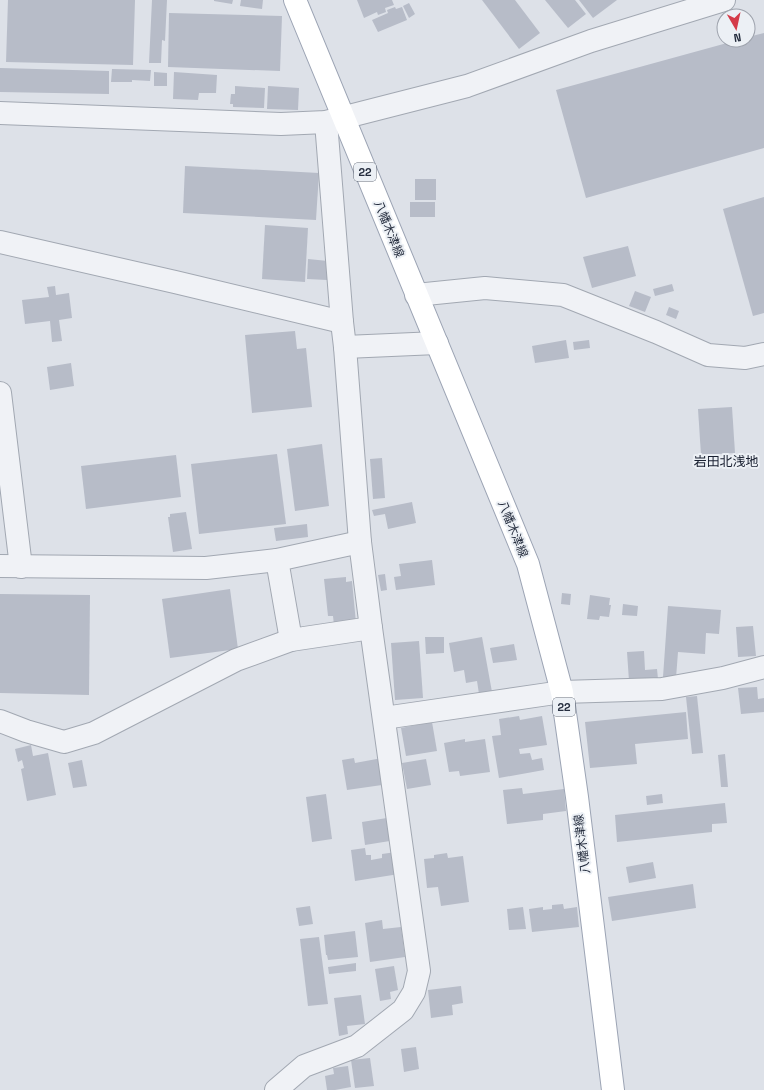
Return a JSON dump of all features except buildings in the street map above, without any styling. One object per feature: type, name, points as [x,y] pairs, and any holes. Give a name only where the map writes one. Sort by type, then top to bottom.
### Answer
[{"type":"main road","name":"八幡木津線","points":[[295,0],[335,120],[437,343],[528,564],[562,692],[577,797],[612,1090]]},
{"type":"street","points":[[0,113],[281,124],[335,120],[467,86],[591,41],[724,0]]},
{"type":"street","points":[[276,1090],[304,1066],[357,1046],[403,1010],[414,992],[419,970],[360,542],[346,347],[342,322],[335,120]]},
{"type":"street","points":[[0,242],[342,322]]},
{"type":"street","points":[[416,295],[485,288],[563,295],[656,332],[708,355],[745,358],[764,354]]},
{"type":"street","points":[[346,347],[437,343]]},
{"type":"street","points":[[0,393],[10,566],[206,568],[277,560],[360,542]]},
{"type":"street","points":[[277,560],[291,640]]},
{"type":"street","points":[[0,721],[26,731],[64,742],[94,733],[236,660],[291,640],[371,628]]},
{"type":"street","points":[[384,718],[562,692],[662,689],[723,678],[764,667]]},
{"type":"district","name":"岩田北浅地","points":[[726,461]]}]
